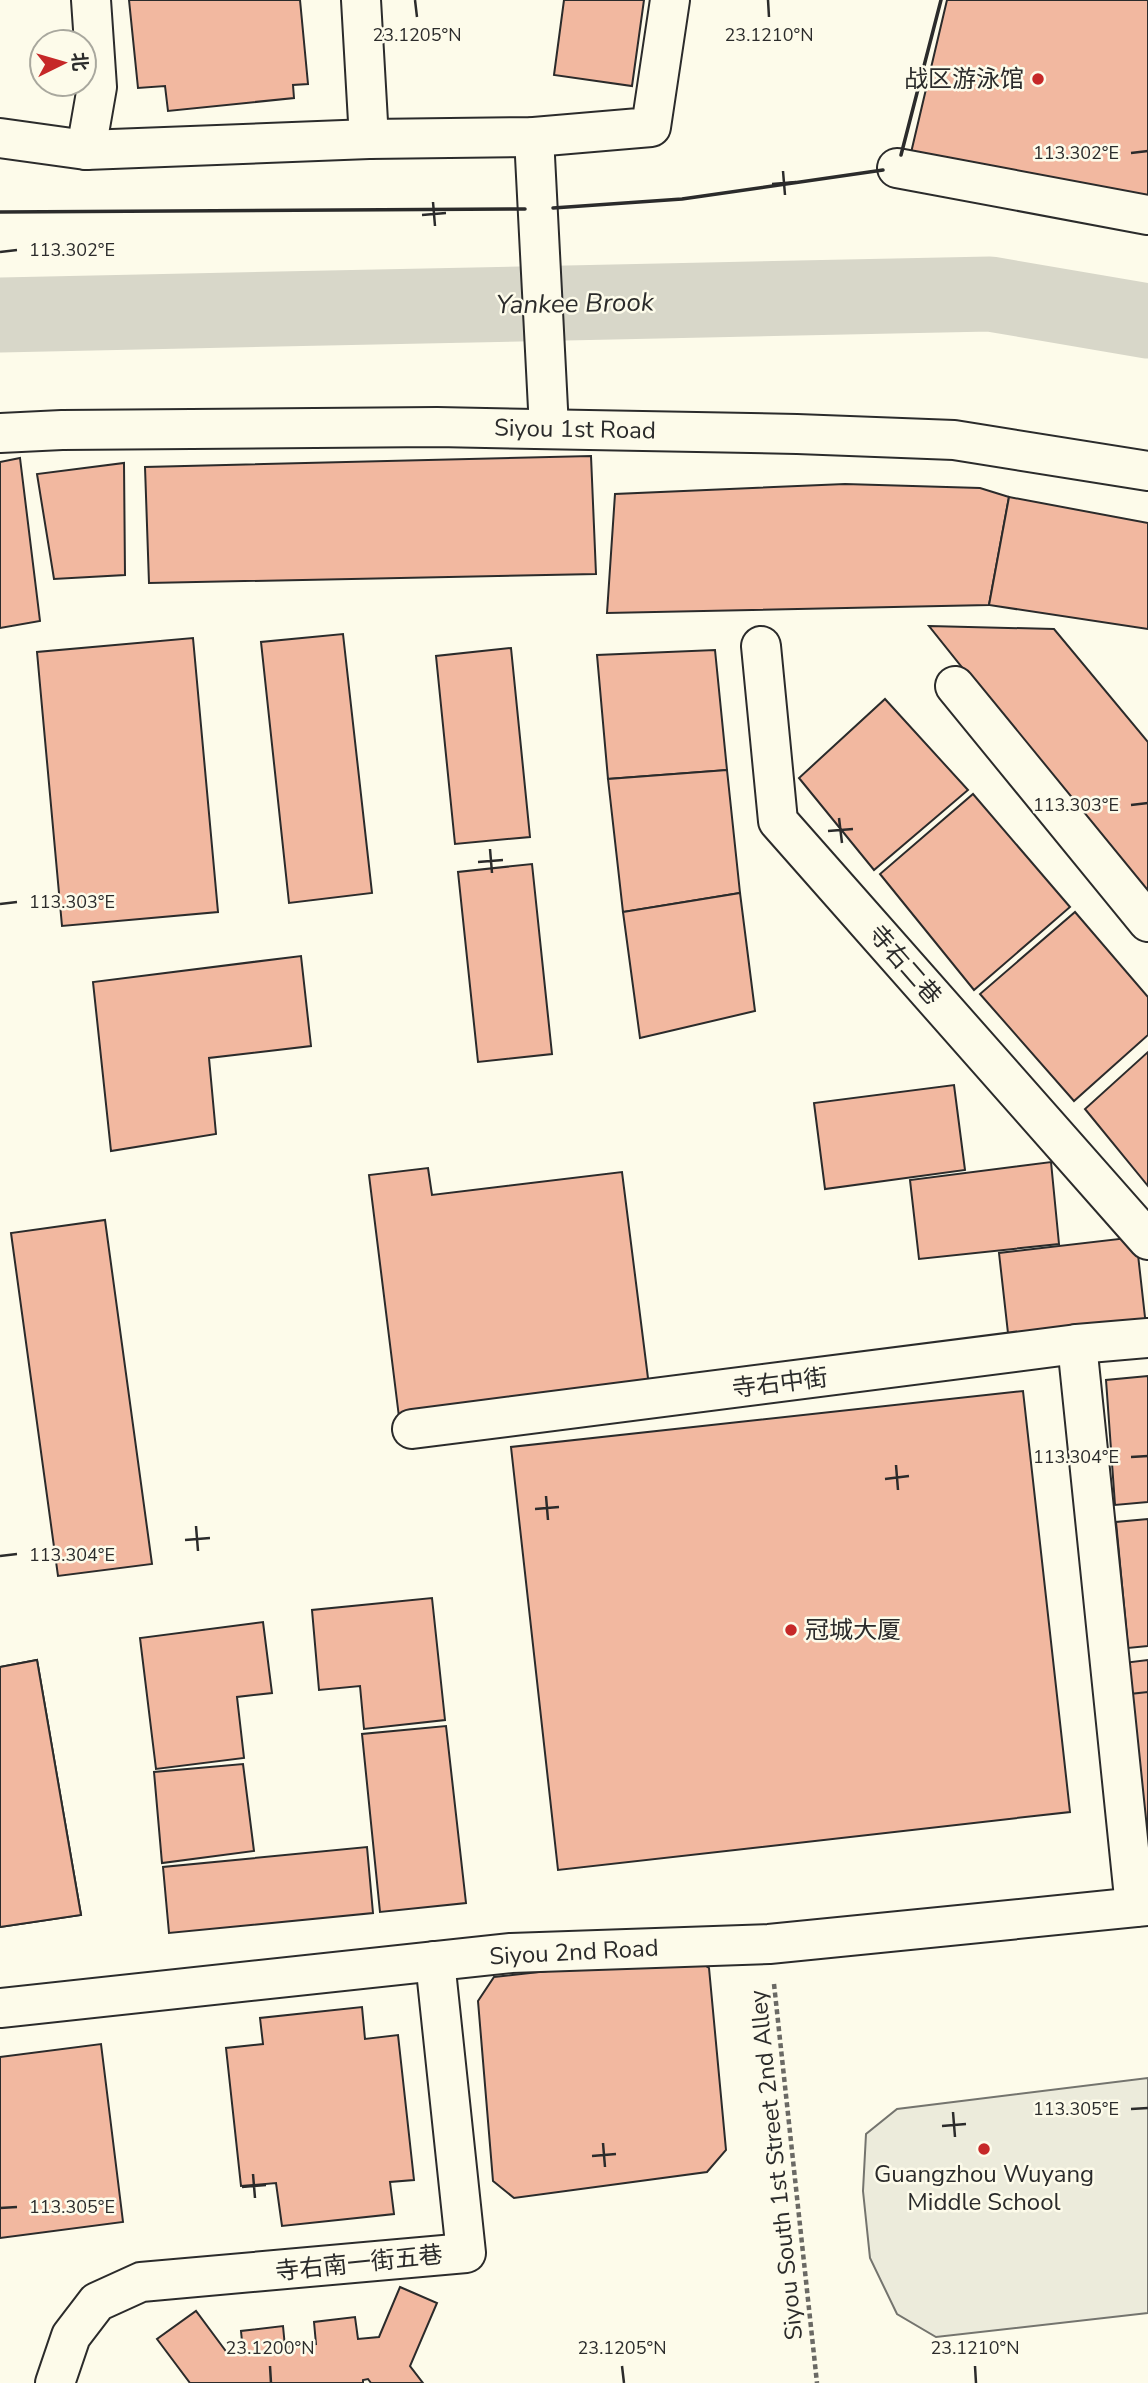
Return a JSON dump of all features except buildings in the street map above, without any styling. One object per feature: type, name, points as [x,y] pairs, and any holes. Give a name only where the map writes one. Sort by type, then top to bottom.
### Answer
[{"type":"street","points":[[86,150],[97,87],[91,0]]},
{"type":"street","points":[[361,0],[369,139]]},
{"type":"street","points":[[0,138],[86,150],[369,139],[534,137],[651,127],[670,0]]},
{"type":"street","points":[[534,137],[549,428]]},
{"type":"street","points":[[897,168],[1148,215]]},
{"type":"street","name":"Siyou 1st Road","points":[[0,433],[113,429],[549,428],[954,440],[1148,471]]},
{"type":"street","name":"寺右二巷","points":[[761,646],[778,821],[1148,1240]]},
{"type":"street","points":[[955,686],[1148,922]]},
{"type":"street","name":"寺右中街","points":[[412,1429],[1076,1344],[1148,1338]]},
{"type":"street","points":[[1076,1344],[1141,1907]]},
{"type":"street","name":"Siyou 2nd Road","points":[[0,2008],[511,1953],[769,1944],[1141,1907]]},
{"type":"street","name":"寺右南一街五巷","points":[[55,2383],[71,2336],[97,2302],[141,2282],[466,2253],[435,1961]]},
{"type":"path","name":"Siyou South 1st Street 2nd Alley","points":[[769,1944],[817,2383]]},
{"type":"shaded area","points":[[1148,2078],[1148,2313],[936,2337],[897,2314],[870,2258],[863,2191],[866,2134],[897,2109]]},
{"type":"waterway","name":"Yankee Brook","points":[[0,315],[990,294],[1148,321]]},
{"type":"wall","points":[[901,155],[941,0]]},
{"type":"wall","points":[[553,208],[682,199],[883,170]]},
{"type":"wall","points":[[0,212],[525,209]]},
{"type":"place","name":"战区游泳馆","points":[[1038,79]]},
{"type":"place","name":"冠城大厦","points":[[791,1630]]},
{"type":"place","name":"Guangzhou Wuyang Middle School","points":[[984,2149]]}]
